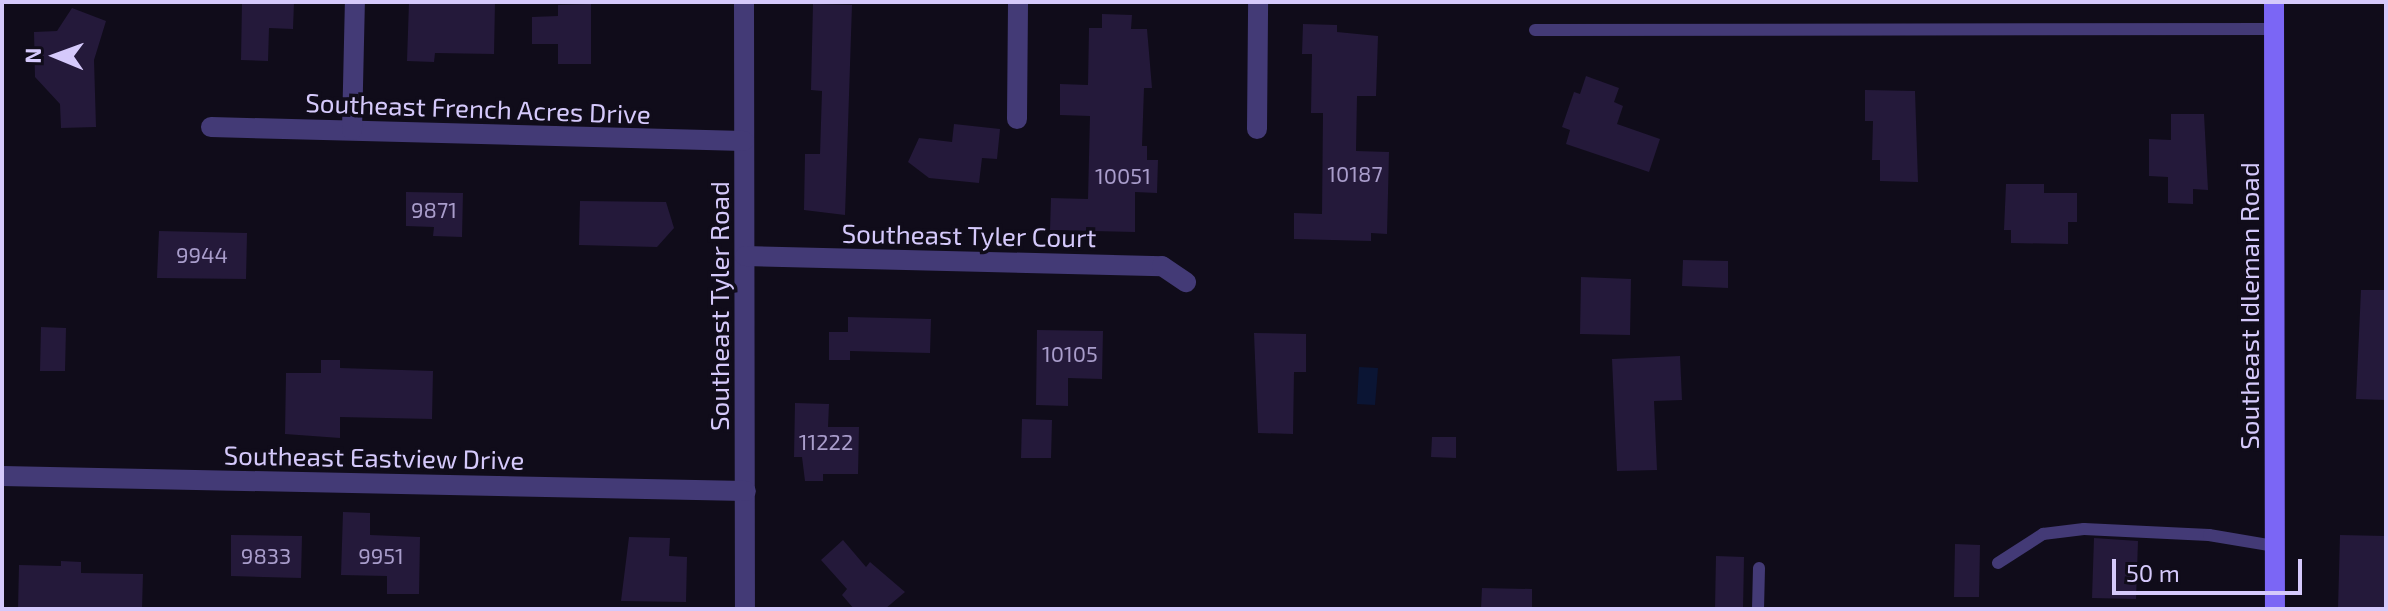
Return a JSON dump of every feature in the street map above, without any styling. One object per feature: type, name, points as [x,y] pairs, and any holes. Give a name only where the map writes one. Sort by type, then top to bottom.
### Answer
[{"type":"main road","name":"Southeast Idleman Road","points":[[2274,2],[2275,609]]},
{"type":"street","points":[[352,130],[355,2]]},
{"type":"street","name":"Southeast Tyler Road","points":[[744,2],[745,609]]},
{"type":"street","points":[[1017,119],[1018,2]]},
{"type":"street","points":[[1257,129],[1258,2]]},
{"type":"street","name":"Southeast French Acres Drive","points":[[211,127],[744,141]]},
{"type":"street","name":"Southeast Tyler Court","points":[[745,256],[1162,266],[1186,282]]},
{"type":"street","name":"Southeast Eastview Drive","points":[[2,476],[746,491]]},
{"type":"lane","points":[[1535,30],[2275,29]]},
{"type":"lane","points":[[1998,563],[2043,534],[2084,529],[2209,535],[2275,546]]},
{"type":"lane","points":[[1758,609],[1759,568]]},
{"type":"water","points":[[1359,367],[1378,368],[1375,405],[1357,404]]},
{"type":"building","points":[[242,2],[294,2],[293,29],[269,28],[268,61],[241,60]]},
{"type":"building","points":[[409,2],[495,2],[494,54],[435,53],[434,62],[407,61]]},
{"type":"building","points":[[591,4],[591,64],[558,64],[558,44],[532,44],[532,17],[558,16],[558,5]]},
{"type":"building","points":[[813,4],[852,5],[845,215],[804,210],[805,154],[820,154],[822,91],[811,90]]},
{"type":"building","points":[[72,8],[106,21],[94,60],[96,127],[61,128],[60,104],[35,77],[34,32],[57,31]]},
{"type":"building","points":[[1102,14],[1132,15],[1131,29],[1147,29],[1152,88],[1144,88],[1142,146],[1147,146],[1147,160],[1158,160],[1157,193],[1135,192],[1135,232],[1050,230],[1051,198],[1088,199],[1090,116],[1060,115],[1060,84],[1088,85],[1089,28],[1102,28]]},
{"type":"building","points":[[1303,24],[1337,25],[1337,32],[1378,36],[1376,96],[1357,96],[1356,151],[1389,152],[1387,234],[1371,233],[1371,241],[1294,239],[1294,213],[1322,214],[1323,113],[1311,113],[1312,54],[1302,54]]},
{"type":"building","points":[[1586,76],[1619,88],[1614,102],[1623,106],[1617,124],[1660,139],[1649,172],[1566,144],[1570,130],[1562,127],[1574,92],[1580,94]]},
{"type":"building","points":[[1865,90],[1915,91],[1918,182],[1880,181],[1880,160],[1872,160],[1873,121],[1865,121]]},
{"type":"building","points":[[2171,114],[2204,114],[2208,190],[2193,189],[2193,204],[2168,203],[2168,177],[2149,176],[2149,139],[2171,140]]},
{"type":"building","points":[[954,124],[1000,129],[997,159],[982,158],[979,183],[929,178],[908,162],[919,138],[952,142]]},
{"type":"building","points":[[2006,184],[2044,184],[2044,193],[2077,193],[2077,222],[2068,222],[2068,244],[2011,243],[2011,230],[2004,230]]},
{"type":"building","points":[[406,192],[463,193],[462,237],[433,236],[434,227],[406,226]]},
{"type":"building","points":[[580,201],[666,202],[674,228],[657,247],[579,245]]},
{"type":"building","points":[[159,231],[247,233],[246,279],[157,278]]},
{"type":"building","points":[[1683,260],[1728,261],[1728,288],[1682,286]]},
{"type":"building","points":[[1581,277],[1631,279],[1630,335],[1580,334]]},
{"type":"building","points":[[2361,290],[2386,290],[2386,400],[2356,399]]},
{"type":"building","points":[[848,317],[931,319],[930,353],[850,351],[850,360],[829,360],[829,332],[848,332]]},
{"type":"building","points":[[41,327],[66,328],[65,371],[40,371]]},
{"type":"building","points":[[1037,330],[1103,331],[1102,379],[1068,378],[1068,406],[1036,405]]},
{"type":"building","points":[[1254,333],[1306,334],[1306,372],[1294,372],[1293,434],[1258,433]]},
{"type":"building","points":[[1680,356],[1682,400],[1654,401],[1657,470],[1617,471],[1612,359]]},
{"type":"building","points":[[321,360],[340,360],[340,368],[433,371],[432,419],[340,417],[340,438],[285,434],[286,373],[321,373]]},
{"type":"building","points":[[795,403],[829,404],[828,427],[859,427],[858,474],[823,474],[823,481],[805,481],[802,457],[794,457]]},
{"type":"building","points":[[1022,419],[1052,420],[1051,458],[1021,458]]},
{"type":"building","points":[[1432,437],[1456,437],[1456,458],[1431,457]]},
{"type":"building","points":[[343,512],[370,513],[370,535],[420,537],[419,594],[387,594],[387,576],[341,575]]},
{"type":"building","points":[[231,535],[302,536],[301,578],[231,576]]},
{"type":"building","points":[[2340,535],[2386,536],[2386,609],[2338,609]]},
{"type":"building","points":[[629,537],[670,538],[669,556],[687,557],[686,602],[621,601]]},
{"type":"building","points":[[2094,538],[2138,541],[2136,599],[2092,598]]},
{"type":"building","points":[[843,540],[866,567],[870,562],[905,592],[885,609],[854,609],[842,595],[847,589],[821,560]]},
{"type":"building","points":[[1955,544],[1980,545],[1979,597],[1954,597]]},
{"type":"building","points":[[1716,556],[1744,557],[1743,609],[1715,609]]},
{"type":"building","points":[[61,561],[81,562],[81,573],[143,574],[142,609],[18,609],[19,565],[61,566]]},
{"type":"building","points":[[1482,588],[1532,589],[1532,609],[1481,609]]}]
